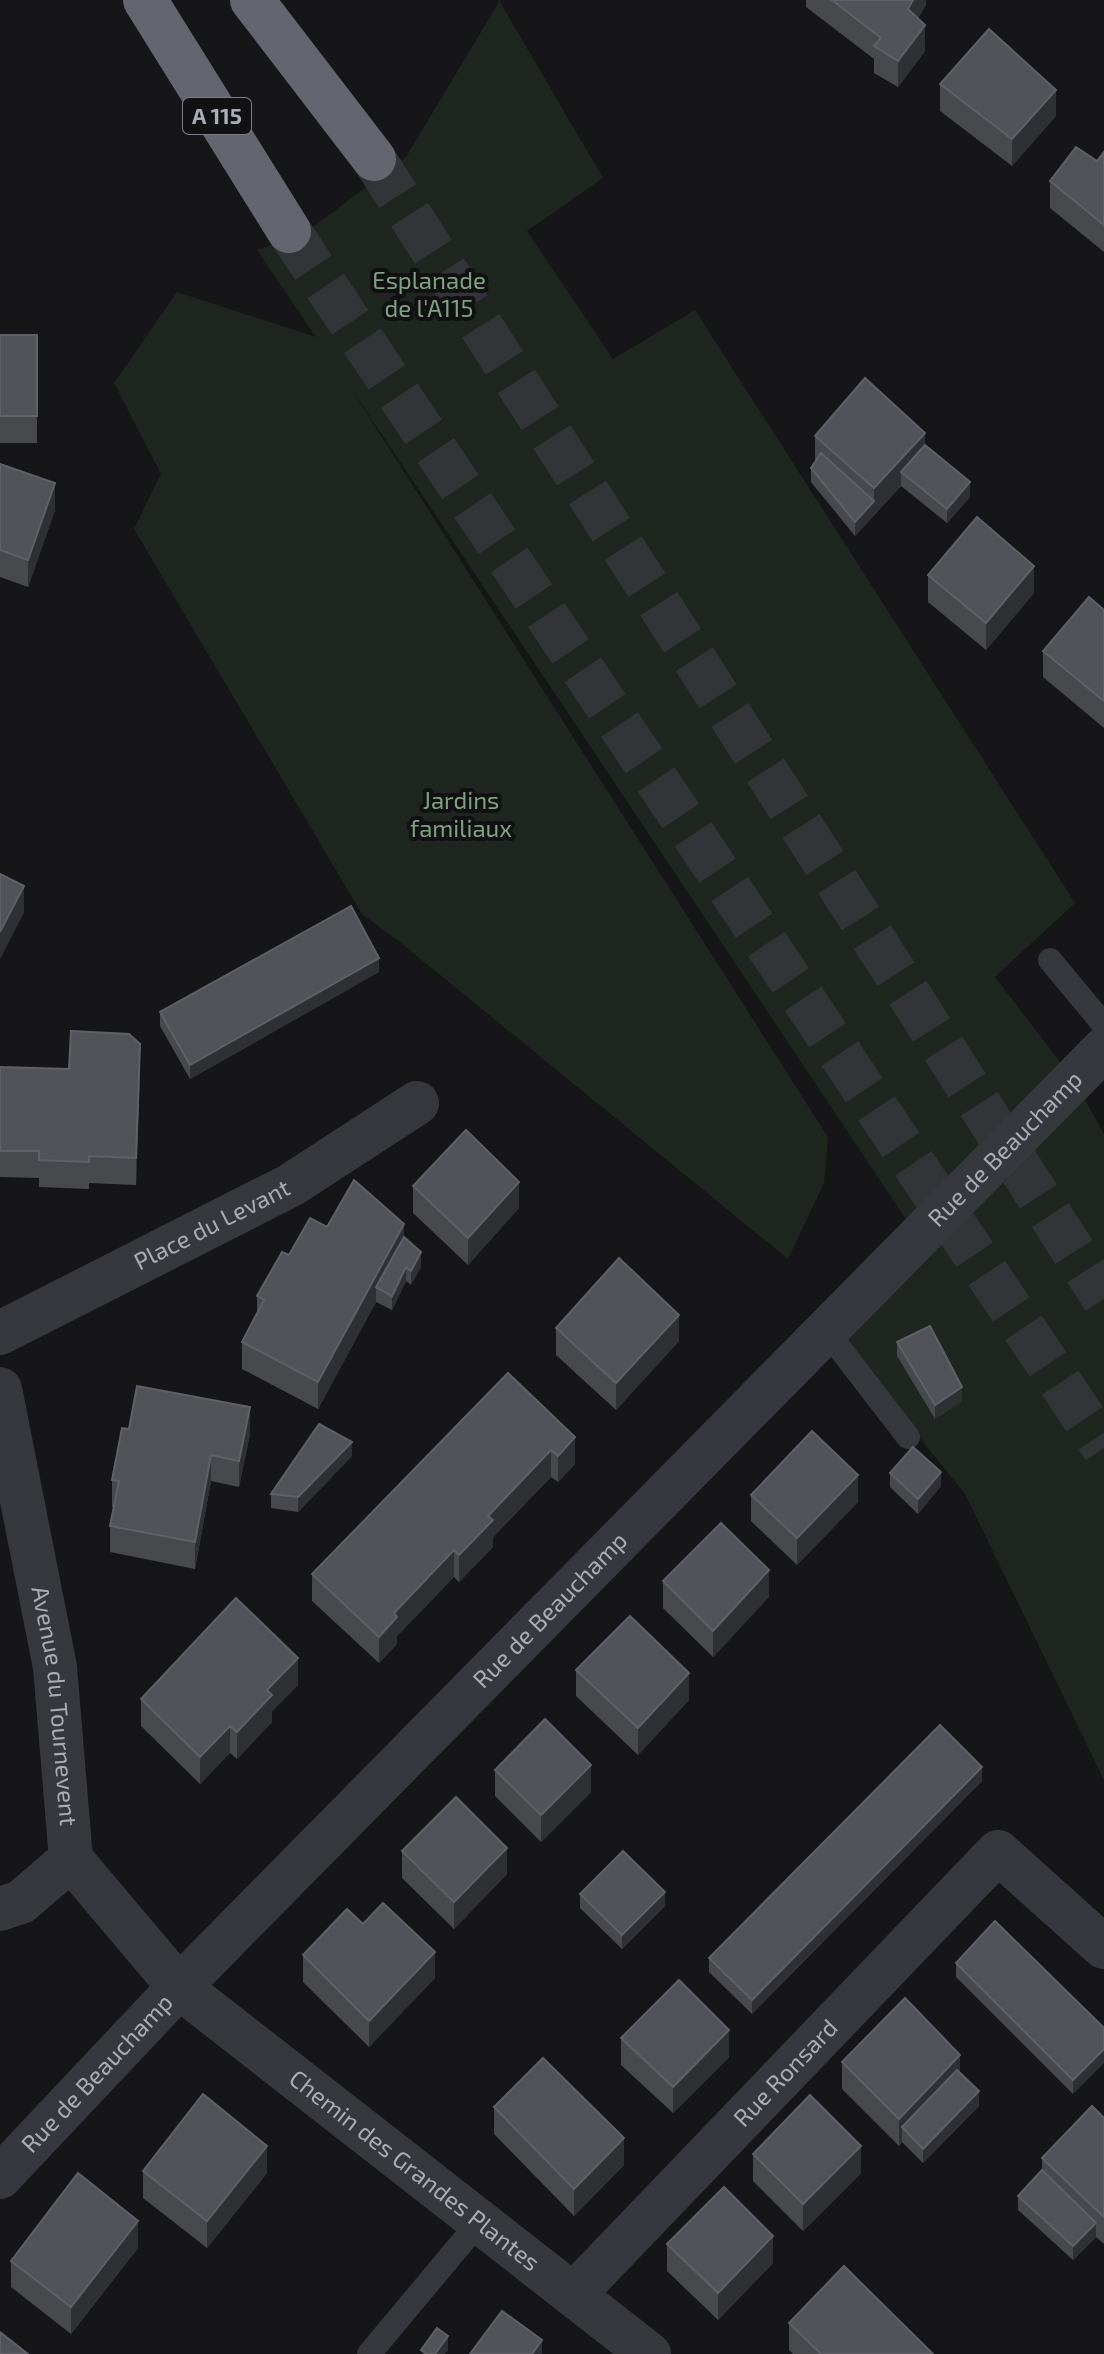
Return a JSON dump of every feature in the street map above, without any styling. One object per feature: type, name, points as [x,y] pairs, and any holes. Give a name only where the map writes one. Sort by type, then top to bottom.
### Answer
[{"type":"highway","name":"A 115","points":[[145,0],[289,231]]},
{"type":"highway","points":[[252,0],[374,159]]},
{"type":"street","name":"Rue de Beauchamp","points":[[0,2177],[179,1987],[1102,1053]]},
{"type":"street","name":"Place du Levant","points":[[0,1333],[291,1185],[417,1103]]},
{"type":"street","name":"Avenue du Tournevent","points":[[0,1389],[55,1667],[71,1859],[179,1987]]},
{"type":"street","name":"Rue Ronsard","points":[[574,2294],[998,1852],[1104,1947]]},
{"type":"street","points":[[0,1909],[21,1902],[71,1859]]},
{"type":"street","name":"Chemin des Grandes Plantes","points":[[179,1987],[649,2354]]},
{"type":"lane","points":[[1050,960],[1102,1053]]},
{"type":"lane","points":[[827,1332],[908,1437]]},
{"type":"lane","points":[[369,2354],[480,2221]]},
{"type":"green space","points":[[498,0],[501,0],[603,178],[527,231],[613,359],[695,310],[1075,903],[995,977],[1074,1080],[1104,1134],[1104,1780],[965,1494],[835,1333],[922,1243],[350,387],[828,1137],[824,1183],[788,1259],[362,914],[134,529],[161,474],[114,383],[177,292],[316,337],[257,250],[305,233],[406,157]]},
{"type":"building","points":[[832,0],[913,0],[908,9],[925,25],[898,61],[874,46],[881,38]]},
{"type":"building","points":[[989,29],[1056,90],[1012,139],[940,84]]},
{"type":"building","points":[[1076,147],[1097,161],[1104,152],[1104,225],[1050,181]]},
{"type":"building","points":[[0,335],[37,335],[37,416],[0,416]]},
{"type":"building","points":[[865,378],[925,433],[874,488],[815,436]]},
{"type":"building","points":[[925,445],[970,482],[947,509],[901,472]]},
{"type":"building","points":[[821,453],[874,501],[855,522],[811,468]]},
{"type":"building","points":[[0,464],[55,483],[28,560],[0,550]]},
{"type":"building","points":[[977,517],[1034,566],[986,623],[928,575]]},
{"type":"building","points":[[1089,597],[1104,610],[1104,701],[1043,651]]},
{"type":"building","points":[[0,874],[24,886],[0,932]]},
{"type":"building","points":[[351,906],[379,958],[190,1065],[160,1012]]},
{"type":"building","points":[[71,1031],[129,1034],[140,1044],[136,1158],[89,1156],[89,1162],[39,1160],[39,1151],[0,1151],[0,1067],[69,1069]]},
{"type":"building","points":[[466,1130],[519,1182],[468,1238],[413,1186]]},
{"type":"building","points":[[354,1180],[404,1224],[318,1382],[242,1342],[264,1300],[257,1296],[282,1252],[289,1255],[310,1218],[327,1227]]},
{"type":"building","points":[[404,1237],[421,1252],[411,1271],[406,1267],[392,1296],[376,1287]]},
{"type":"building","points":[[619,1258],[679,1315],[616,1383],[556,1328]]},
{"type":"building","points":[[930,1326],[962,1387],[935,1405],[897,1342]]},
{"type":"building","points":[[508,1373],[575,1437],[558,1456],[551,1450],[488,1516],[493,1520],[459,1555],[454,1550],[394,1613],[397,1617],[379,1637],[312,1574]]},
{"type":"building","points":[[137,1386],[250,1407],[239,1461],[211,1455],[195,1542],[110,1526],[119,1481],[112,1480],[122,1428],[129,1429]]},
{"type":"building","points":[[319,1424],[352,1442],[298,1497],[271,1494]]},
{"type":"building","points":[[812,1431],[858,1475],[797,1538],[751,1495]]},
{"type":"building","points":[[913,1447],[941,1472],[918,1499],[890,1473]]},
{"type":"building","points":[[721,1523],[769,1570],[713,1631],[663,1581]]},
{"type":"building","points":[[236,1598],[298,1658],[267,1690],[272,1695],[237,1732],[230,1726],[200,1757],[141,1699]]},
{"type":"building","points":[[630,1616],[689,1673],[638,1728],[576,1670]]},
{"type":"building","points":[[545,1719],[591,1765],[541,1815],[495,1770]]},
{"type":"building","points":[[940,1725],[982,1767],[752,2000],[709,1958]]},
{"type":"building","points":[[456,1797],[507,1848],[454,1902],[402,1851]]},
{"type":"building","points":[[623,1851],[665,1892],[622,1935],[580,1894]]},
{"type":"building","points":[[383,1903],[435,1952],[369,2021],[303,1955],[347,1909],[363,1924]]},
{"type":"building","points":[[995,1921],[1104,2028],[1104,2049],[1073,2080],[956,1963]]},
{"type":"building","points":[[679,1980],[729,2030],[673,2087],[621,2038]]},
{"type":"building","points":[[905,1998],[960,2055],[899,2119],[842,2062]]},
{"type":"building","points":[[543,2058],[624,2138],[574,2189],[494,2107]]},
{"type":"building","points":[[957,2070],[979,2091],[923,2149],[902,2127]]},
{"type":"building","points":[[203,2094],[267,2146],[207,2221],[143,2171]]},
{"type":"building","points":[[810,2095],[861,2146],[803,2204],[753,2154]]},
{"type":"building","points":[[1092,2106],[1104,2118],[1104,2217],[1042,2158]]},
{"type":"building","points":[[1042,2170],[1096,2223],[1073,2246],[1018,2196]]},
{"type":"building","points":[[78,2173],[138,2221],[71,2307],[11,2261]]},
{"type":"building","points":[[724,2187],[773,2236],[718,2293],[667,2244]]},
{"type":"building","points":[[844,2266],[933,2354],[821,2354],[789,2323]]},
{"type":"building","points":[[502,2311],[542,2340],[532,2354],[470,2354]]},
{"type":"building","points":[[437,2328],[448,2336],[435,2354],[426,2354],[421,2350]]},
{"type":"building","points":[[0,2332],[28,2354],[0,2354]]},
{"type":"tunnel","points":[[374,159],[1104,1299]]},
{"type":"tunnel","points":[[289,231],[1104,1448]]},
{"type":"park label","name":"Esplanade de l'A115","points":[[429,295]]},
{"type":"park label","name":"Jardins familiaux","points":[[461,815]]}]
